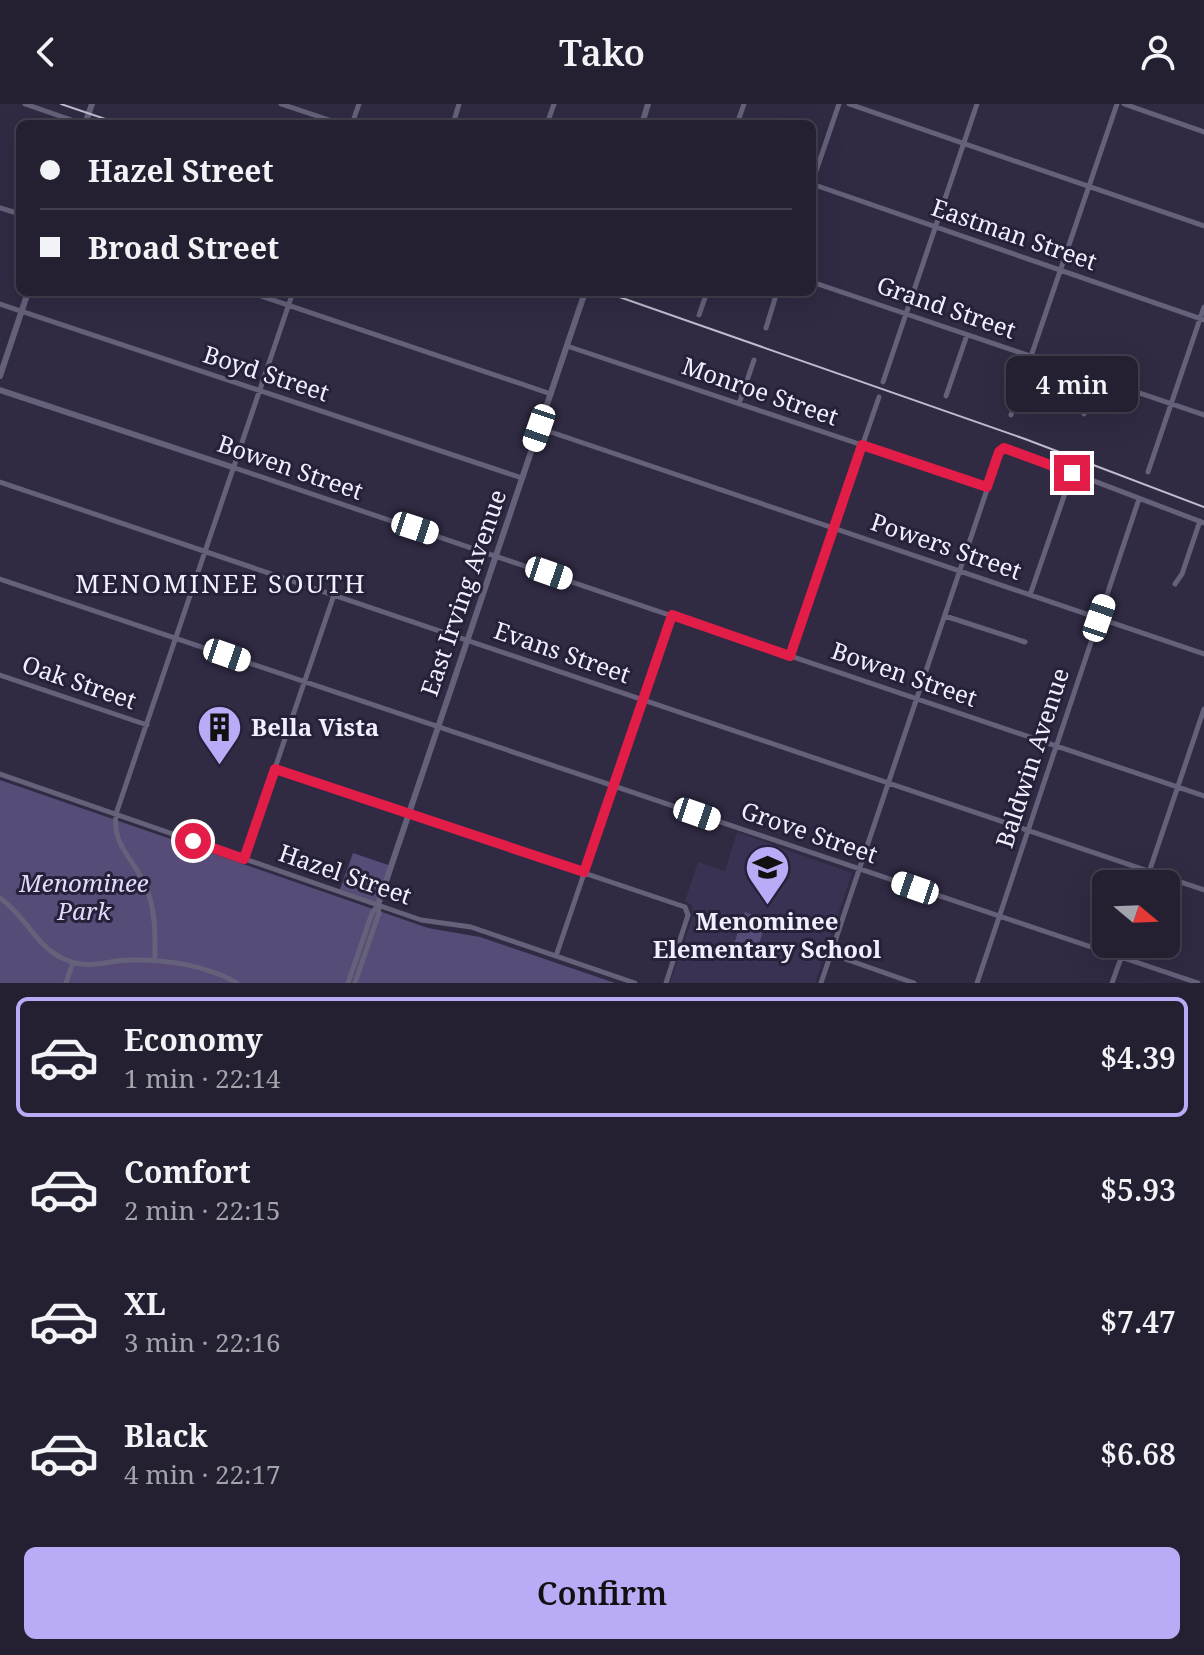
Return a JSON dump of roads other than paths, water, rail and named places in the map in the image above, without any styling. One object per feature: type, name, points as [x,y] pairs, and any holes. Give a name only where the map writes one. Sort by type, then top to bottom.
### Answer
[{"type":"street","points":[[25,104],[72,120]]},
{"type":"street","points":[[281,104],[329,120]]},
{"type":"street","points":[[816,172],[839,104]]},
{"type":"street","points":[[849,104],[1204,226]]},
{"type":"street","points":[[883,382],[977,104]]},
{"type":"street","points":[[1011,415],[1117,104]]},
{"type":"street","points":[[1124,104],[1204,132]]},
{"type":"street","name":"Eastman Street","points":[[816,185],[1202,319]]},
{"type":"street","name":"Grand Street","points":[[816,283],[1204,415]]},
{"type":"street","points":[[0,376],[27,296]]},
{"type":"street","points":[[261,296],[551,394]]},
{"type":"street","points":[[155,961],[152,903],[142,879],[118,841],[116,814],[292,296]]},
{"type":"street","name":"East Irving Avenue","points":[[348,983],[372,913],[378,905],[582,296]]},
{"type":"street","points":[[699,315],[706,296]]},
{"type":"street","points":[[766,328],[776,296]]},
{"type":"street","name":"Boyd Street","points":[[0,304],[522,478]]},
{"type":"street","points":[[1148,472],[1204,307]]},
{"type":"street","points":[[946,396],[967,335]]},
{"type":"street","name":"Monroe Street","points":[[567,346],[987,487]]},
{"type":"street","points":[[739,404],[754,360]]},
{"type":"street","points":[[1084,414],[1096,379]]},
{"type":"street","name":"Bowen Street","points":[[0,390],[1204,796]]},
{"type":"street","points":[[790,656],[879,397]]},
{"type":"street","name":"Powers Street","points":[[539,428],[1204,654]]},
{"type":"street","points":[[821,983],[998,453],[1003,448],[1010,449],[1202,522],[1182,574],[1175,584]]},
{"type":"street","points":[[1030,595],[1072,473]]},
{"type":"street","name":"Evans Street","points":[[0,482],[1146,870]]},
{"type":"street","name":"Baldwin Avenue","points":[[977,983],[1139,499]]},
{"type":"street","name":"Grove Street","points":[[0,579],[1092,948]]},
{"type":"street","points":[[244,859],[334,595]]},
{"type":"street","points":[[556,956],[672,615]]},
{"type":"street","points":[[945,616],[1025,642]]},
{"type":"street","name":"Oak Street","points":[[0,675],[147,725]]},
{"type":"street","points":[[1149,870],[1204,710]]},
{"type":"street","points":[[275,769],[685,907],[687,917],[666,983]]},
{"type":"street","name":"Hazel Street","points":[[0,774],[428,922],[471,927],[635,983]]},
{"type":"street","name":"Evans Street","points":[[1180,882],[1204,890]]},
{"type":"street","points":[[0,898],[52,951],[73,962],[93,966],[126,960],[155,961],[217,973],[237,983]]},
{"type":"street","name":"East Irving Avenue","points":[[355,983],[379,913],[378,905]]},
{"type":"street","points":[[831,954],[914,983]]},
{"type":"street","points":[[1112,983],[1121,958]]},
{"type":"street","name":"Grove Street","points":[[1121,958],[1198,983]]},
{"type":"street","points":[[66,983],[73,962]]},
{"type":"railway","points":[[61,104],[108,120]]},
{"type":"railway","points":[[616,296],[1025,439],[1204,507]]},
{"type":"place","name":"Bella Vista","points":[[220,767]]},
{"type":"place","name":"Menominee Elementary School","points":[[767,907]]},
{"type":"district","name":"MENOMINEE SOUTH","points":[[221,584]]},
{"type":"park label","name":"Menominee Park","points":[[84,898]]}]
